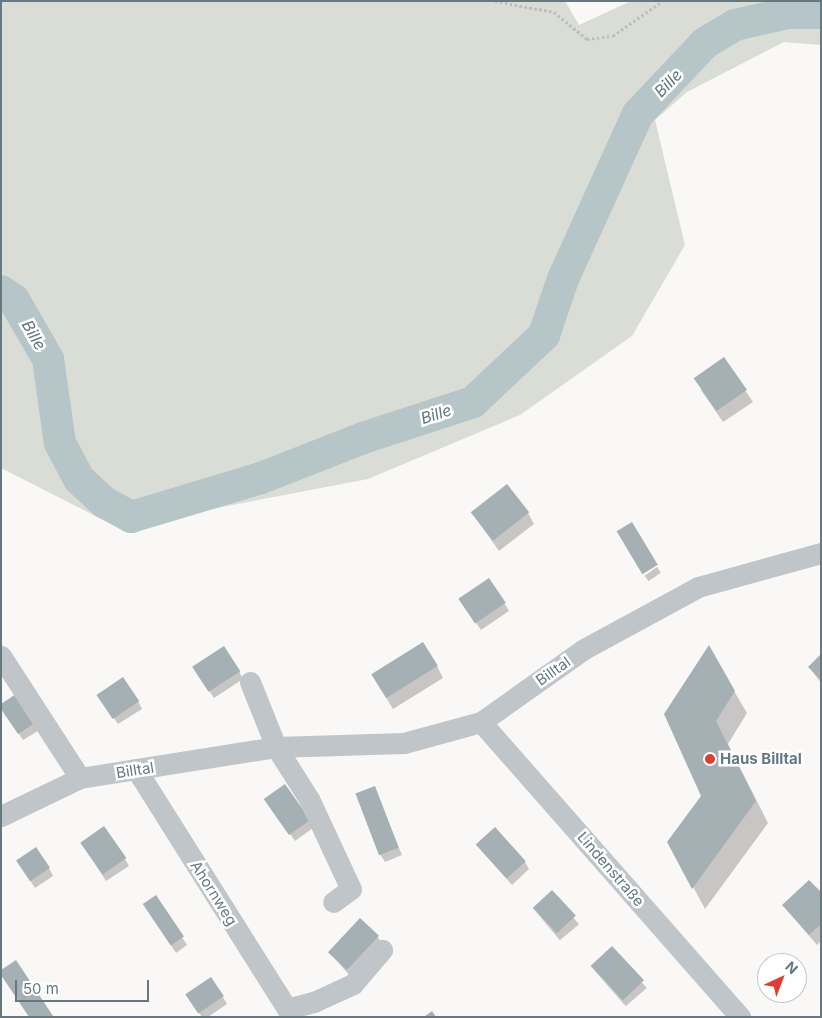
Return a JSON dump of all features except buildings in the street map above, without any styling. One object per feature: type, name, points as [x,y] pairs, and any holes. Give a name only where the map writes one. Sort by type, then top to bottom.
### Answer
[{"type":"street","name":"Billtal","points":[[1,816],[80,778],[276,747],[404,743],[481,722],[584,649],[698,587],[821,553]]},
{"type":"street","points":[[1,656],[80,778]]},
{"type":"street","points":[[250,682],[276,747],[309,799],[351,888],[333,902]]},
{"type":"street","name":"Lindenstraße","points":[[481,722],[740,1017]]},
{"type":"street","name":"Ahornweg","points":[[136,770],[289,1013]]},
{"type":"street","points":[[289,1013],[353,984],[382,950]]},
{"type":"path","points":[[495,1],[554,12],[587,40],[613,36],[662,1]]},
{"type":"shaded area","points":[[1,1],[565,1],[579,25],[631,1],[821,1],[821,45],[784,42],[687,92],[655,120],[685,245],[632,336],[520,415],[368,479],[117,527],[1,468]]},
{"type":"waterway","name":"Bille","points":[[1,291],[14,300],[48,359],[60,443],[79,479],[104,502],[131,517],[261,478],[363,438],[473,402],[544,335],[563,279],[638,114],[705,43],[735,25],[787,13],[821,13]]},
{"type":"place","name":"Haus Billtal","points":[[710,759]]}]
